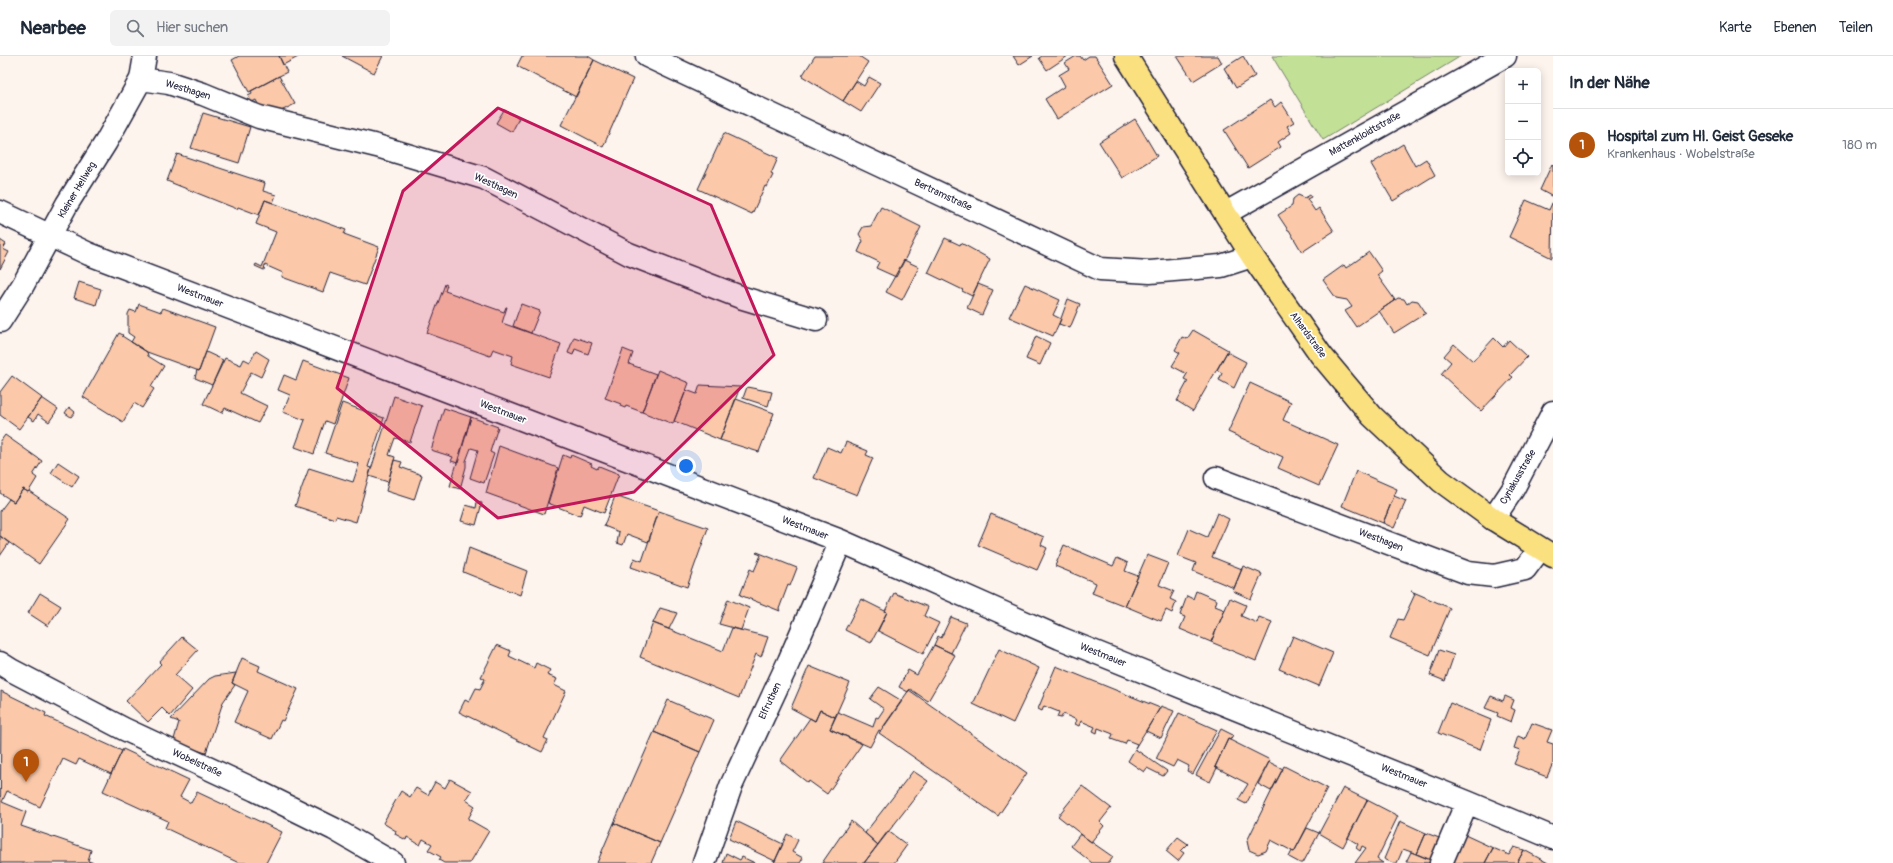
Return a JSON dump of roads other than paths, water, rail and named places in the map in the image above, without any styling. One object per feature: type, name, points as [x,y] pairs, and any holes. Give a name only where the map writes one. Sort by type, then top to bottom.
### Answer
[{"type":"main road","name":"Alhardstraße","points":[[1126,56],[1252,256],[1321,355],[1372,416],[1441,481],[1493,519],[1547,553]]},
{"type":"street","name":"Kleiner Hellweg","points":[[0,321],[23,285],[67,204],[106,142],[141,79],[145,56]]},
{"type":"street","name":"Bertramstraße","points":[[647,56],[1100,269],[1150,272],[1221,266],[1252,256]]},
{"type":"street","name":"Mattenkloidtstraße","points":[[1226,213],[1505,56]]},
{"type":"street","name":"Westhagen","points":[[141,79],[169,83],[203,94],[259,117],[377,146],[484,178],[629,254],[744,298],[816,320]]},
{"type":"street","name":"Westmauer","points":[[0,212],[89,254],[841,541],[1060,638],[1553,838]]},
{"type":"street","name":"Cyriakusstraße","points":[[1493,519],[1513,489],[1553,412]]},
{"type":"street","name":"Westhagen","points":[[1216,478],[1468,573],[1494,576],[1525,569],[1547,553]]},
{"type":"street","name":"Elfruthen","points":[[704,863],[731,786],[789,661],[841,541]]},
{"type":"street","name":"Wobelstraße","points":[[0,663],[124,729],[334,828],[394,863]]},
{"type":"street","points":[[1441,863],[1467,802]]},
{"type":"place","name":"Hospital zum Hl. Geist Geseke","points":[[26,782]]}]
